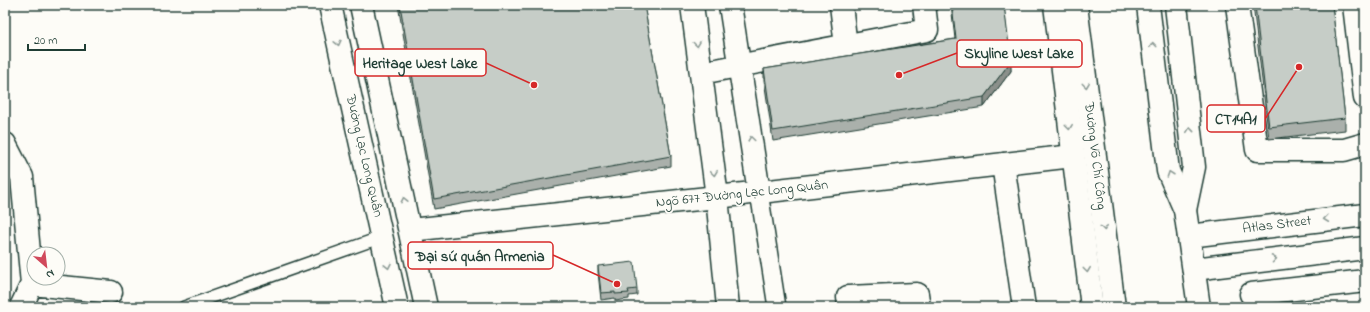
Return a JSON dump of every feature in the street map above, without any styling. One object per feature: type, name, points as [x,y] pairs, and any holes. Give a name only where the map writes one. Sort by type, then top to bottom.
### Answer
[{"type":"main road","name":"Đường Lạc Long Quân","points":[[330,5],[397,307]]},
{"type":"main road","name":"Đường Lạc Long Quân","points":[[361,5],[426,307]]},
{"type":"main road","points":[[692,5],[717,197],[728,307]]},
{"type":"main road","points":[[730,5],[759,192]]},
{"type":"main road","points":[[841,5],[846,46]]},
{"type":"main road","points":[[701,73],[927,30],[924,5]]},
{"type":"main road","name":"Đường Võ Chí Công","points":[[1055,5],[1092,307]]},
{"type":"main road","name":"Đường Võ Chí Công","points":[[1076,5],[1114,307]]},
{"type":"main road","points":[[1148,5],[1168,171],[1185,210],[1198,307]]},
{"type":"main road","points":[[1176,5],[1194,167],[1185,210]]},
{"type":"main road","points":[[1238,5],[1257,150],[1344,150],[1365,144]]},
{"type":"main road","points":[[1354,5],[1365,98]]},
{"type":"main road","points":[[5,144],[22,177],[28,246]]},
{"type":"main road","name":"Ngõ 677 Đường Lạc Long Quân","points":[[410,230],[717,197],[1073,156]]},
{"type":"main road","points":[[1003,164],[1024,307]]},
{"type":"main road","name":"Atlas Street","points":[[1189,236],[1365,215]]},
{"type":"main road","points":[[1194,269],[1365,248]]},
{"type":"main road","points":[[1248,262],[1252,301],[1365,281]]},
{"type":"main road","points":[[21,307],[31,286]]},
{"type":"main road","points":[[52,286],[111,292]]},
{"type":"main road","points":[[848,302],[917,294],[919,307]]},
{"type":"street","points":[[759,192],[777,307]]},
{"type":"lane","points":[[184,307],[382,237]]},
{"type":"building","points":[[400,5],[644,5],[671,156],[434,199]]},
{"type":"building","points":[[952,5],[1004,5],[1011,61],[984,97],[773,131],[764,69],[956,39]]},
{"type":"building","points":[[1255,5],[1332,5],[1345,118],[1269,127]]},
{"type":"building","points":[[634,262],[637,289],[628,290],[629,293],[601,293],[598,266]]},
{"type":"place","name":"CT14A1","points":[[1299,67]]},
{"type":"place","name":"Skyline West Lake","points":[[899,75]]},
{"type":"place","name":"Heritage West Lake","points":[[534,85]]},
{"type":"place","name":"Đại sứ quán Armenia","points":[[617,284]]}]
